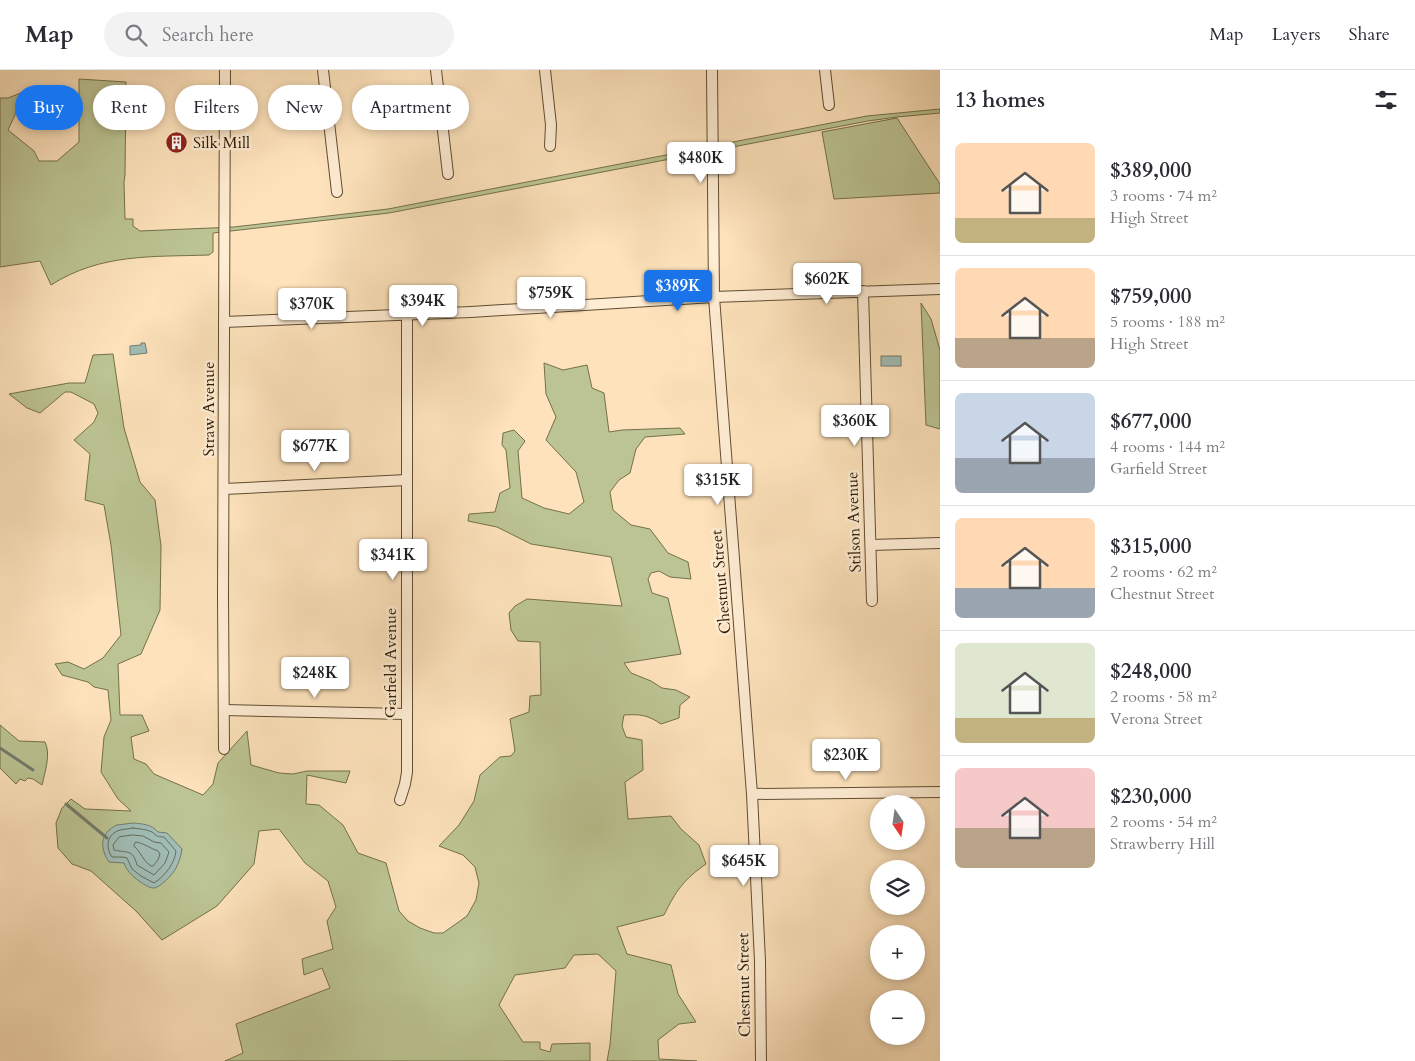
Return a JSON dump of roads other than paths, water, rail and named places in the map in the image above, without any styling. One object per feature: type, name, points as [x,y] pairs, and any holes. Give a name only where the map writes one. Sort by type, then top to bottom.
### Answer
[{"type":"street","name":"Straw Avenue","points":[[224,748],[225,70]]},
{"type":"street","points":[[323,70],[337,192]]},
{"type":"street","points":[[436,70],[448,174]]},
{"type":"street","points":[[545,70],[551,125],[550,146]]},
{"type":"street","name":"Chestnut Street","points":[[712,70],[714,298],[752,794],[760,961],[761,1061]]},
{"type":"street","points":[[825,70],[829,104]]},
{"type":"street","points":[[224,322],[940,289]]},
{"type":"street","name":"Stilson Avenue","points":[[863,292],[872,601]]},
{"type":"street","name":"Garfield Avenue","points":[[400,800],[406,784],[407,772],[407,315]]},
{"type":"street","points":[[224,489],[407,480]]},
{"type":"street","points":[[870,545],[940,543]]},
{"type":"street","points":[[224,710],[406,714]]},
{"type":"street","points":[[752,794],[940,792]]},
{"type":"water","points":[[141,343],[145,343],[147,353],[130,355],[130,346],[141,345]]},
{"type":"water","points":[[881,356],[901,356],[901,366],[881,366]]},
{"type":"water","points":[[133,823],[147,825],[153,827],[158,832],[167,833],[182,849],[175,870],[156,888],[151,888],[136,879],[128,871],[124,863],[109,862],[104,852],[104,837],[111,828],[117,825]]},
{"type":"waterway","points":[[0,748],[33,770]]},
{"type":"waterway","points":[[66,804],[107,838]]},
{"type":"place","name":"Silk Mill","points":[[177,143]]}]
